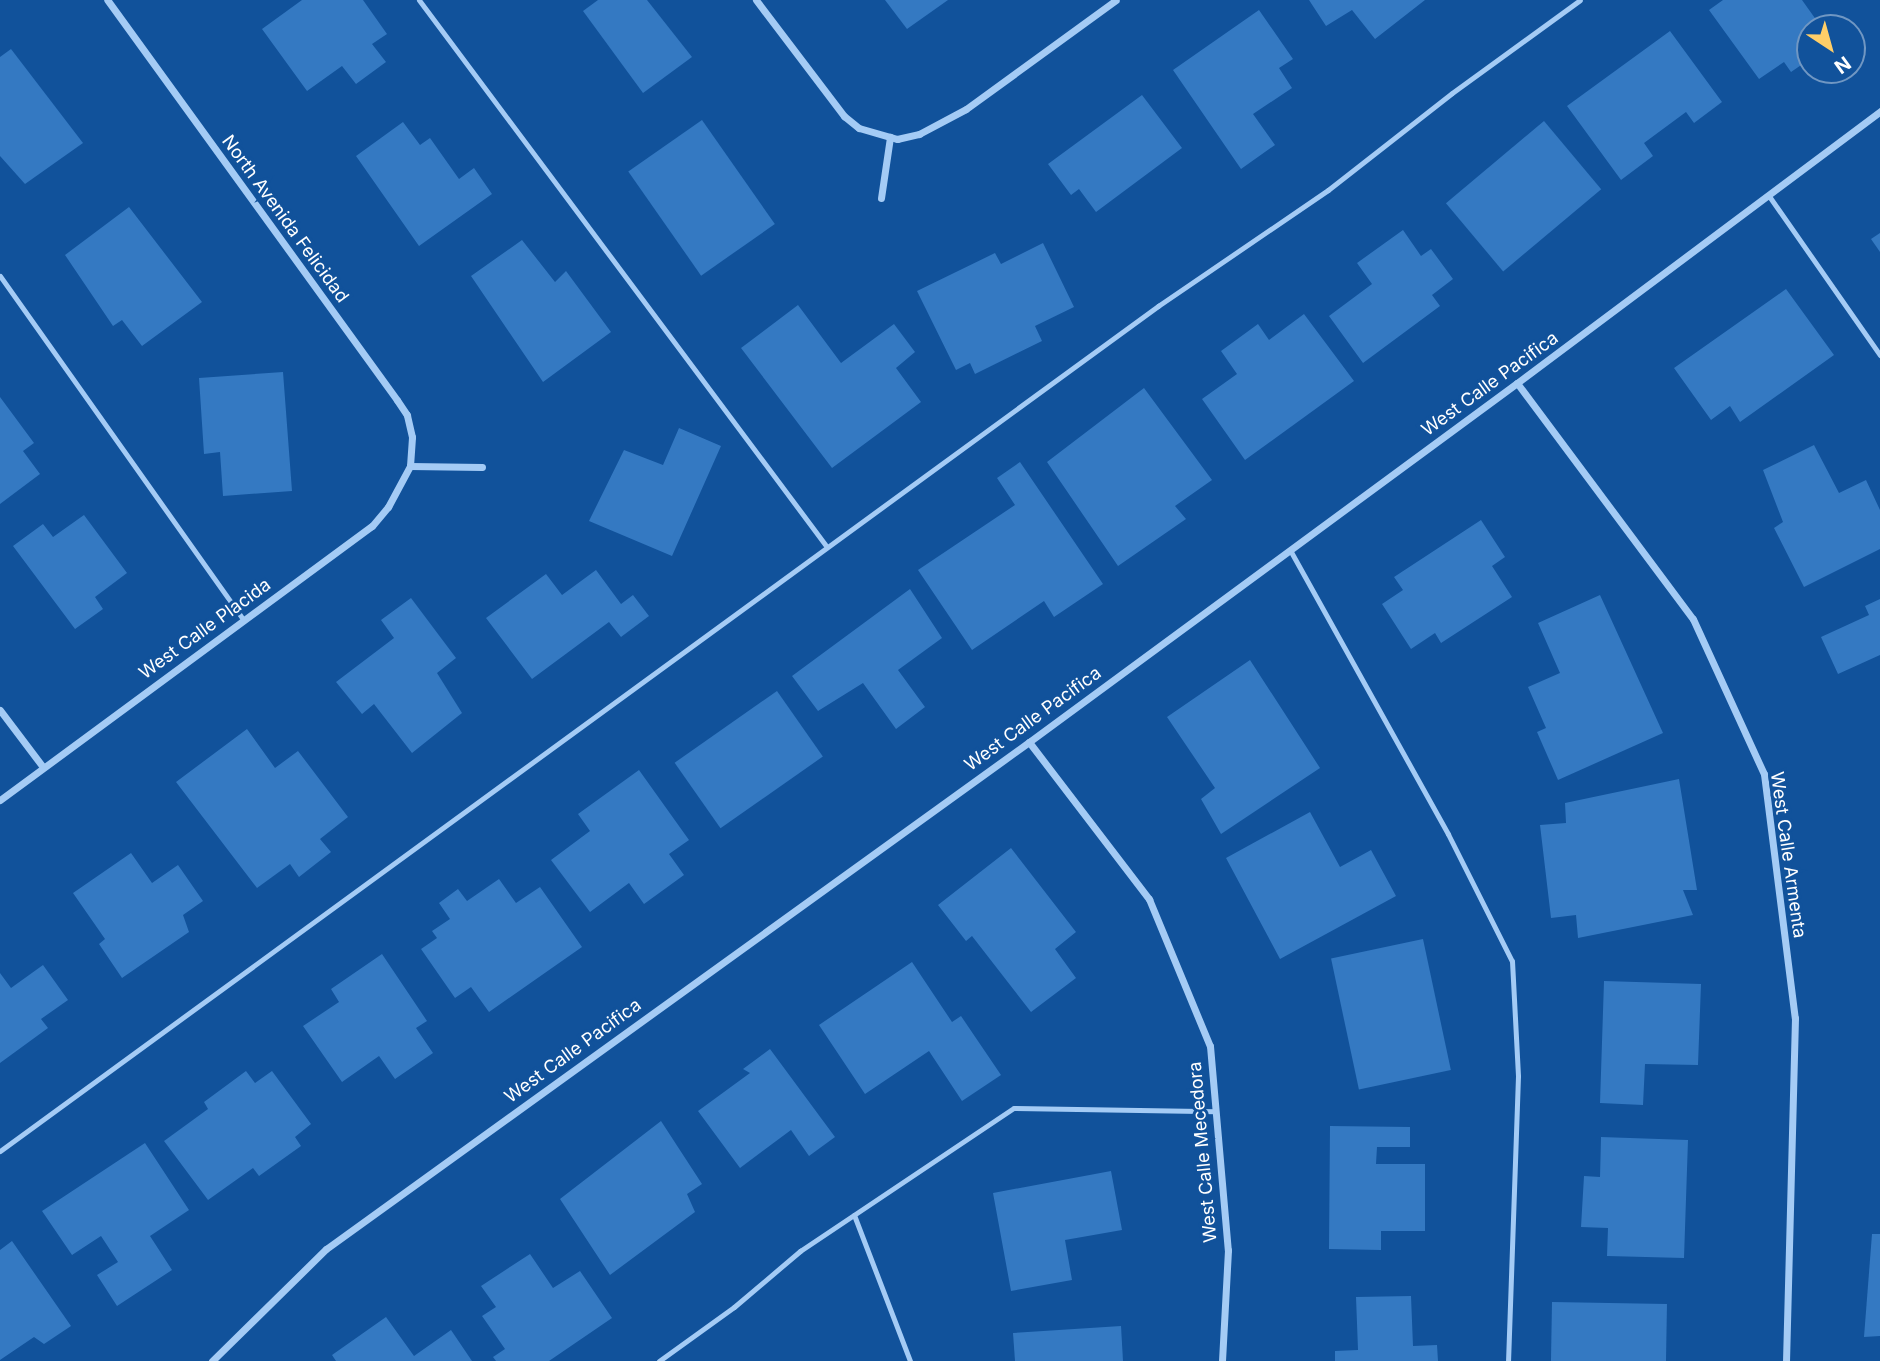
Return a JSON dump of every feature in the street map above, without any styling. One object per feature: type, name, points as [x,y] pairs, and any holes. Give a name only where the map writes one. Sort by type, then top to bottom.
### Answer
[{"type":"street","name":"North Avenida Felicidad","points":[[107,0],[407,415],[412,437],[410,466]]},
{"type":"street","points":[[756,0],[844,116],[859,128],[894,138],[919,134],[966,109],[1116,0]]},
{"type":"street","name":"West Calle Pacifica","points":[[212,1361],[326,1249],[1029,742],[1517,383],[1880,111]]},
{"type":"street","points":[[881,198],[894,138]]},
{"type":"street","name":"West Calle Armenta","points":[[1517,383],[1693,619],[1764,774],[1794,1018],[1786,1361]]},
{"type":"street","points":[[410,466],[482,467]]},
{"type":"street","name":"West Calle Placida","points":[[0,800],[372,526],[388,507],[410,466]]},
{"type":"street","points":[[0,710],[43,767]]},
{"type":"street","name":"West Calle Mecedora","points":[[1029,742],[1149,899],[1210,1046],[1228,1250],[1222,1361]]},
{"type":"lane","points":[[419,0],[827,547]]},
{"type":"lane","points":[[0,1151],[1158,306],[1328,190],[1452,93],[1580,0]]},
{"type":"lane","points":[[1769,196],[1880,355]]},
{"type":"lane","points":[[0,275],[244,620]]},
{"type":"lane","points":[[1290,550],[1448,834],[1512,961],[1518,1076],[1508,1361]]},
{"type":"lane","points":[[659,1361],[734,1307],[800,1251],[1014,1108],[1216,1111]]},
{"type":"lane","points":[[854,1215],[910,1361]]},
{"type":"building","points":[[302,0],[363,0],[387,34],[372,44],[386,62],[356,84],[342,66],[307,91],[262,29]]},
{"type":"building","points":[[598,0],[647,0],[692,57],[643,93],[583,11]]},
{"type":"building","points":[[885,0],[948,0],[907,29]]},
{"type":"building","points":[[1309,0],[1425,0],[1375,39],[1352,10],[1326,26]]},
{"type":"building","points":[[1723,0],[1802,0],[1812,14],[1796,14],[1796,69],[1791,72],[1784,62],[1759,79],[1709,10]]},
{"type":"building","points":[[1259,10],[1293,59],[1279,68],[1292,88],[1253,114],[1275,145],[1241,169],[1173,70]]},
{"type":"building","points":[[1670,31],[1722,102],[1694,123],[1686,112],[1644,143],[1653,156],[1621,180],[1567,106]]},
{"type":"building","points":[[11,49],[83,143],[25,184],[0,156],[0,57]]},
{"type":"building","points":[[1142,95],[1182,148],[1096,212],[1079,189],[1071,195],[1048,164]]},
{"type":"building","points":[[702,120],[775,224],[701,276],[628,172]]},
{"type":"building","points":[[1544,121],[1601,189],[1503,271],[1446,203]]},
{"type":"building","points":[[403,122],[420,145],[430,138],[459,179],[474,168],[492,194],[419,246],[356,156]]},
{"type":"building","points":[[129,207],[202,302],[142,346],[122,320],[113,326],[65,255]]},
{"type":"building","points":[[1403,230],[1421,256],[1431,249],[1453,279],[1432,295],[1440,306],[1363,363],[1329,316],[1372,284],[1357,263]]},
{"type":"building","points":[[1880,233],[1880,252],[1871,239]]},
{"type":"building","points":[[522,240],[555,282],[566,271],[611,332],[543,382],[471,276]]},
{"type":"building","points":[[1043,243],[1074,307],[1035,326],[1042,341],[975,374],[970,363],[956,370],[917,291],[995,253],[1001,264]]},
{"type":"building","points":[[1786,289],[1834,355],[1740,422],[1730,406],[1711,420],[1674,368]]},
{"type":"building","points":[[798,305],[841,363],[894,324],[915,352],[896,368],[921,402],[832,468],[741,348]]},
{"type":"building","points":[[1304,314],[1354,381],[1245,460],[1202,399],[1237,374],[1221,351],[1258,324],[1269,340]]},
{"type":"building","points":[[283,372],[292,491],[223,496],[220,452],[204,454],[199,378]]},
{"type":"building","points":[[1144,388],[1212,480],[1175,506],[1186,519],[1118,566],[1047,462]]},
{"type":"building","points":[[0,397],[34,443],[23,451],[40,474],[0,504]]},
{"type":"building","points":[[679,428],[721,446],[672,556],[589,521],[624,450],[663,465]]},
{"type":"building","points":[[1814,445],[1839,493],[1866,480],[1880,510],[1880,549],[1804,587],[1774,528],[1783,522],[1763,470]]},
{"type":"building","points":[[1020,462],[1103,584],[1054,617],[1044,601],[972,650],[918,570],[1015,505],[997,478]]},
{"type":"building","points":[[84,515],[127,573],[95,597],[103,609],[75,629],[13,546],[43,524],[53,537]]},
{"type":"building","points":[[1481,520],[1505,557],[1492,566],[1512,597],[1441,643],[1435,633],[1411,649],[1382,604],[1403,590],[1394,577]]},
{"type":"building","points":[[596,570],[621,604],[633,595],[649,616],[621,637],[609,622],[532,679],[486,618],[546,574],[562,595]]},
{"type":"building","points":[[910,589],[942,638],[898,670],[925,707],[896,729],[863,683],[818,711],[792,676]]},
{"type":"building","points":[[1600,595],[1663,733],[1558,780],[1537,732],[1546,728],[1528,687],[1560,673],[1538,623]]},
{"type":"building","points":[[411,598],[456,658],[437,673],[462,713],[412,753],[374,704],[362,714],[336,682],[394,638],[381,620]]},
{"type":"building","points":[[1880,599],[1880,655],[1838,674],[1821,637],[1869,615],[1865,606]]},
{"type":"building","points":[[1250,660],[1320,768],[1221,834],[1201,799],[1215,788],[1167,717]]},
{"type":"building","points":[[777,691],[823,757],[720,828],[675,763]]},
{"type":"building","points":[[247,729],[275,768],[298,751],[348,817],[320,839],[331,852],[299,877],[290,864],[257,888],[176,782]]},
{"type":"building","points":[[639,770],[689,840],[669,854],[684,875],[644,904],[629,883],[590,912],[551,860],[590,831],[578,814]]},
{"type":"building","points":[[1679,779],[1697,890],[1683,890],[1693,915],[1578,938],[1576,915],[1551,918],[1540,825],[1566,823],[1565,803]]},
{"type":"building","points":[[1310,812],[1340,867],[1371,850],[1396,896],[1280,959],[1226,858]]},
{"type":"building","points":[[1011,848],[1076,932],[1055,949],[1076,978],[1031,1012],[972,936],[966,941],[938,905]]},
{"type":"building","points":[[131,853],[152,883],[178,865],[203,901],[183,915],[189,932],[122,978],[99,944],[105,939],[73,893]]},
{"type":"building","points":[[499,879],[516,903],[540,887],[582,947],[489,1012],[471,987],[455,998],[421,949],[437,938],[432,931],[450,919],[439,903],[458,889],[467,901]]},
{"type":"building","points":[[1423,939],[1451,1070],[1359,1090],[1331,959]]},
{"type":"building","points":[[382,954],[427,1021],[416,1028],[433,1053],[395,1079],[379,1056],[342,1082],[303,1026],[339,1002],[331,989]]},
{"type":"building","points":[[912,962],[952,1022],[961,1016],[1001,1075],[962,1101],[929,1051],[865,1094],[819,1025]]},
{"type":"building","points":[[43,965],[68,1000],[41,1019],[48,1028],[0,1063],[0,973],[11,988]]},
{"type":"building","points":[[1604,981],[1701,984],[1698,1065],[1645,1064],[1643,1105],[1600,1103]]},
{"type":"building","points":[[770,1049],[835,1137],[809,1156],[791,1130],[740,1168],[698,1111],[750,1073],[743,1069]]},
{"type":"building","points":[[246,1071],[255,1083],[272,1071],[311,1124],[295,1137],[301,1146],[259,1176],[253,1168],[208,1200],[164,1141],[208,1109],[204,1102]]},
{"type":"building","points":[[661,1121],[702,1184],[687,1194],[695,1212],[610,1275],[560,1199]]},
{"type":"building","points":[[1330,1126],[1410,1127],[1410,1147],[1377,1147],[1376,1164],[1425,1164],[1425,1231],[1381,1231],[1381,1250],[1329,1249]]},
{"type":"building","points":[[1601,1137],[1688,1140],[1684,1258],[1607,1256],[1608,1228],[1581,1227],[1584,1176],[1600,1177]]},
{"type":"building","points":[[145,1143],[189,1210],[150,1236],[172,1270],[117,1306],[97,1275],[118,1262],[101,1236],[72,1255],[42,1211]]},
{"type":"building","points":[[1111,1171],[1122,1230],[1065,1240],[1072,1280],[1011,1291],[993,1193]]},
{"type":"building","points":[[1872,1234],[1880,1234],[1880,1336],[1864,1337]]},
{"type":"building","points":[[12,1241],[71,1326],[44,1344],[34,1337],[0,1360],[0,1250]]},
{"type":"building","points":[[530,1254],[553,1288],[580,1271],[612,1318],[549,1361],[496,1361],[493,1357],[505,1349],[482,1316],[496,1307],[481,1286]]},
{"type":"building","points":[[1411,1296],[1413,1346],[1437,1345],[1438,1361],[1335,1361],[1335,1351],[1358,1350],[1356,1297]]},
{"type":"building","points":[[1552,1302],[1667,1304],[1666,1361],[1551,1361]]},
{"type":"building","points":[[386,1317],[414,1356],[451,1330],[472,1361],[336,1361],[332,1355]]},
{"type":"building","points":[[1121,1326],[1123,1361],[1015,1361],[1013,1333]]}]
